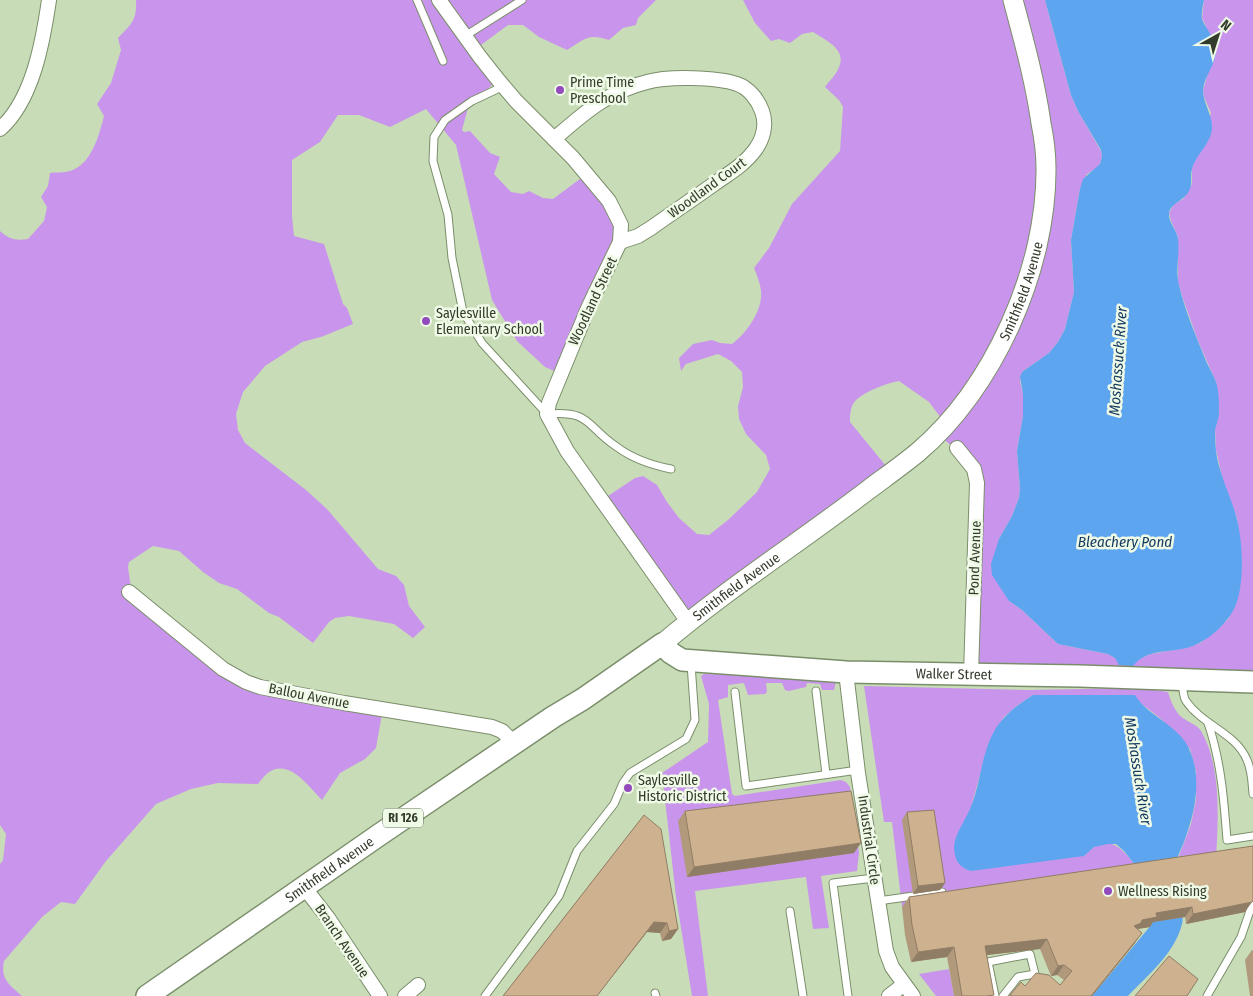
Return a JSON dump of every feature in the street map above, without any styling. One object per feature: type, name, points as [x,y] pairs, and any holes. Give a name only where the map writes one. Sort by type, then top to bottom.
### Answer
[{"type":"main road","name":"Smithfield Avenue","points":[[150,995],[514,743],[583,699],[662,644],[688,622],[917,453],[941,431],[963,406],[981,379],[1019,305],[1033,260],[1043,214],[1046,167],[1037,96],[1013,0]]},
{"type":"main road","name":"Walker Street","points":[[662,644],[682,660],[846,672],[1253,682]]},
{"type":"street","points":[[0,129],[13,114],[31,79],[39,57],[49,0]]},
{"type":"street","name":"Woodland Street","points":[[439,0],[464,37],[504,86],[573,158],[609,201],[621,225],[620,242],[589,306],[549,403],[547,414]]},
{"type":"street","name":"Woodland Court","points":[[554,139],[589,108],[605,98],[647,82],[669,78],[716,80],[738,84],[750,91],[764,118],[764,129],[761,141],[748,158],[652,228],[638,236],[620,242]]},
{"type":"street","points":[[547,414],[567,451],[688,622]]},
{"type":"street","name":"Pond Avenue","points":[[957,448],[974,469],[977,483],[971,674]]},
{"type":"street","name":"Ballou Avenue","points":[[129,592],[223,669],[246,682],[260,687],[344,703],[492,727],[502,731],[514,743]]},
{"type":"street","name":"Industrial Circle","points":[[846,672],[858,770],[886,951],[892,967],[903,985],[913,996]]},
{"type":"street","name":"Branch Avenue","points":[[304,887],[328,918],[380,996]]},
{"type":"street","points":[[405,996],[418,985]]},
{"type":"street","points":[[889,996],[903,985]]},
{"type":"lane","points":[[417,0],[443,61]]},
{"type":"lane","points":[[464,37],[522,0]]},
{"type":"lane","points":[[504,86],[472,101],[445,120],[434,136],[433,161],[448,215],[452,258],[463,312],[482,343],[547,414],[564,413],[577,415],[588,421],[601,436],[631,456],[653,465],[670,469]]},
{"type":"lane","points":[[485,996],[559,896],[577,851],[614,804],[623,783],[630,773],[686,738],[695,720],[691,661]]},
{"type":"lane","points":[[1180,679],[1185,700],[1208,723],[1235,743],[1242,751],[1251,773],[1253,794]]},
{"type":"lane","points":[[735,692],[746,786],[858,770]]},
{"type":"lane","points":[[816,692],[826,774]]},
{"type":"lane","points":[[1208,723],[1216,747],[1224,790],[1226,840],[1253,836]]},
{"type":"lane","points":[[848,996],[833,883],[874,878]]},
{"type":"lane","points":[[878,901],[949,891]]},
{"type":"lane","points":[[1207,996],[1241,937],[1253,902]]},
{"type":"lane","points":[[790,911],[803,996]]},
{"type":"lane","points":[[995,996],[988,962],[1030,954],[1035,974],[1018,977],[1003,996]]},
{"type":"shaded area","points":[[136,0],[656,0],[638,18],[636,25],[623,28],[609,40],[591,37],[567,50],[539,37],[523,25],[508,25],[473,51],[493,84],[468,108],[462,130],[464,132],[470,131],[490,153],[500,157],[494,174],[511,192],[523,194],[529,191],[543,198],[553,199],[584,176],[612,213],[620,235],[559,373],[545,367],[517,341],[492,300],[456,145],[426,109],[390,127],[359,115],[338,115],[320,142],[292,160],[294,236],[324,244],[343,304],[347,308],[353,324],[321,337],[302,342],[265,366],[243,392],[236,414],[238,430],[245,443],[306,490],[327,509],[378,569],[396,576],[404,585],[409,606],[425,627],[413,638],[394,624],[349,616],[335,618],[329,622],[313,643],[279,617],[269,613],[237,589],[219,583],[179,551],[153,546],[129,562],[132,596],[253,689],[382,714],[376,748],[365,759],[340,773],[322,800],[305,782],[291,771],[277,769],[269,772],[258,784],[218,783],[191,789],[156,804],[106,861],[75,904],[61,902],[42,917],[4,961],[3,973],[7,982],[22,996],[0,996],[0,864],[3,860],[6,834],[0,825],[0,231],[13,239],[28,239],[44,221],[47,207],[41,197],[48,186],[50,173],[70,171],[78,167],[89,156],[97,140],[104,116],[97,104],[111,83],[121,50],[118,38],[134,18]]},
{"type":"shaded area","points":[[743,0],[1045,0],[1071,95],[1102,156],[1100,164],[1087,174],[1080,189],[1071,240],[1074,292],[1065,329],[1049,353],[1022,372],[1020,381],[1023,394],[1023,416],[1017,451],[1019,498],[1012,516],[999,539],[1009,601],[1022,610],[1058,644],[1108,654],[1115,658],[1139,658],[1189,647],[1200,643],[1215,632],[1229,618],[1240,581],[1241,553],[1237,518],[1223,481],[1216,450],[1215,429],[1219,413],[1216,382],[1198,341],[1178,282],[1178,237],[1169,213],[1174,204],[1183,199],[1192,184],[1192,168],[1211,113],[1203,90],[1208,73],[1206,26],[1202,18],[1204,0],[1253,0],[1253,685],[975,676],[976,479],[967,458],[942,438],[944,422],[929,402],[899,381],[877,388],[860,397],[854,402],[850,414],[850,422],[891,472],[694,619],[605,498],[635,478],[643,476],[657,485],[679,518],[697,534],[709,535],[728,520],[757,492],[770,469],[766,455],[746,434],[739,419],[738,406],[743,387],[742,372],[731,361],[718,354],[686,364],[681,371],[679,358],[693,344],[712,340],[732,344],[743,334],[757,313],[761,298],[760,285],[754,268],[769,248],[792,204],[840,151],[843,107],[839,100],[825,87],[835,75],[841,61],[837,50],[829,42],[813,32],[802,34],[790,43],[779,39],[771,41],[755,23]]},
{"type":"shaded area","points":[[704,674],[811,677],[836,681],[834,690],[822,690],[820,684],[807,683],[806,687],[789,691],[785,690],[782,683],[766,683],[767,692],[765,694],[748,695],[744,683],[728,685],[728,697],[718,700],[732,794],[735,796],[841,780],[846,782],[850,787],[859,853],[857,871],[821,876],[829,928],[813,929],[806,877],[695,891],[708,996],[692,996],[676,897],[662,773],[708,742],[709,704],[701,676]]},
{"type":"shaded area","points":[[864,686],[1026,690],[1141,688],[1168,692],[1172,704],[1179,715],[1201,731],[1208,745],[1216,777],[1218,812],[1216,860],[1174,869],[1191,824],[1196,799],[1196,772],[1190,749],[1161,719],[1139,702],[1033,695],[1004,717],[995,731],[984,760],[971,808],[955,843],[1084,856],[1093,848],[1108,843],[1122,850],[1140,871],[902,907],[892,822],[884,822]]},
{"type":"shaded area","points":[[949,969],[954,996],[936,996],[919,974]]},
{"type":"water","name":"Bleachery Pond","points":[[1045,0],[1204,0],[1202,19],[1216,46],[1214,61],[1205,80],[1203,90],[1212,122],[1211,133],[1194,164],[1189,191],[1172,207],[1169,216],[1178,239],[1177,274],[1181,295],[1218,389],[1219,417],[1215,431],[1216,450],[1238,526],[1242,574],[1235,607],[1222,626],[1204,641],[1183,649],[1145,656],[1133,666],[1119,665],[1115,658],[1108,654],[1058,644],[1022,610],[1009,601],[992,575],[991,564],[999,539],[1012,516],[1019,498],[1017,451],[1023,416],[1023,394],[1020,377],[1022,372],[1049,353],[1065,329],[1074,292],[1071,240],[1080,189],[1083,179],[1100,164],[1102,156],[1101,150],[1078,111],[1071,95]]},
{"type":"water","name":"Moshassuck River","points":[[1033,695],[1135,695],[1141,703],[1179,734],[1190,751],[1194,762],[1196,795],[1194,807],[1189,829],[1174,868],[1183,918],[1182,924],[1167,954],[1128,996],[1092,996],[1152,924],[1144,876],[1116,844],[1094,847],[1084,856],[971,871],[963,868],[955,857],[954,843],[974,799],[991,737],[1008,713]]},
{"type":"building","points":[[851,791],[861,843],[694,867],[685,811]]},
{"type":"building","points":[[934,810],[945,883],[918,886],[907,812]]},
{"type":"building","points":[[644,815],[661,829],[678,929],[669,931],[667,923],[654,922],[597,996],[503,996]]},
{"type":"building","points":[[1253,846],[1252,902],[1193,914],[1192,907],[1156,913],[1157,917],[1142,920],[1141,923],[1134,926],[1142,933],[1091,996],[1010,995],[1021,982],[1025,986],[1036,973],[1049,975],[1060,985],[1072,971],[1064,965],[1058,966],[1047,939],[985,946],[994,995],[987,996],[962,996],[954,947],[918,952],[912,925],[909,897]]},
{"type":"building","points":[[1169,956],[1198,979],[1187,996],[1135,996]]},
{"type":"place","name":"Prime Time Preschool","points":[[560,90]]},
{"type":"place","name":"Saylesville Elementary School","points":[[426,321]]},
{"type":"place","name":"Saylesville Historic District","points":[[628,788]]},
{"type":"place","name":"Wellness Rising","points":[[1108,891]]}]
